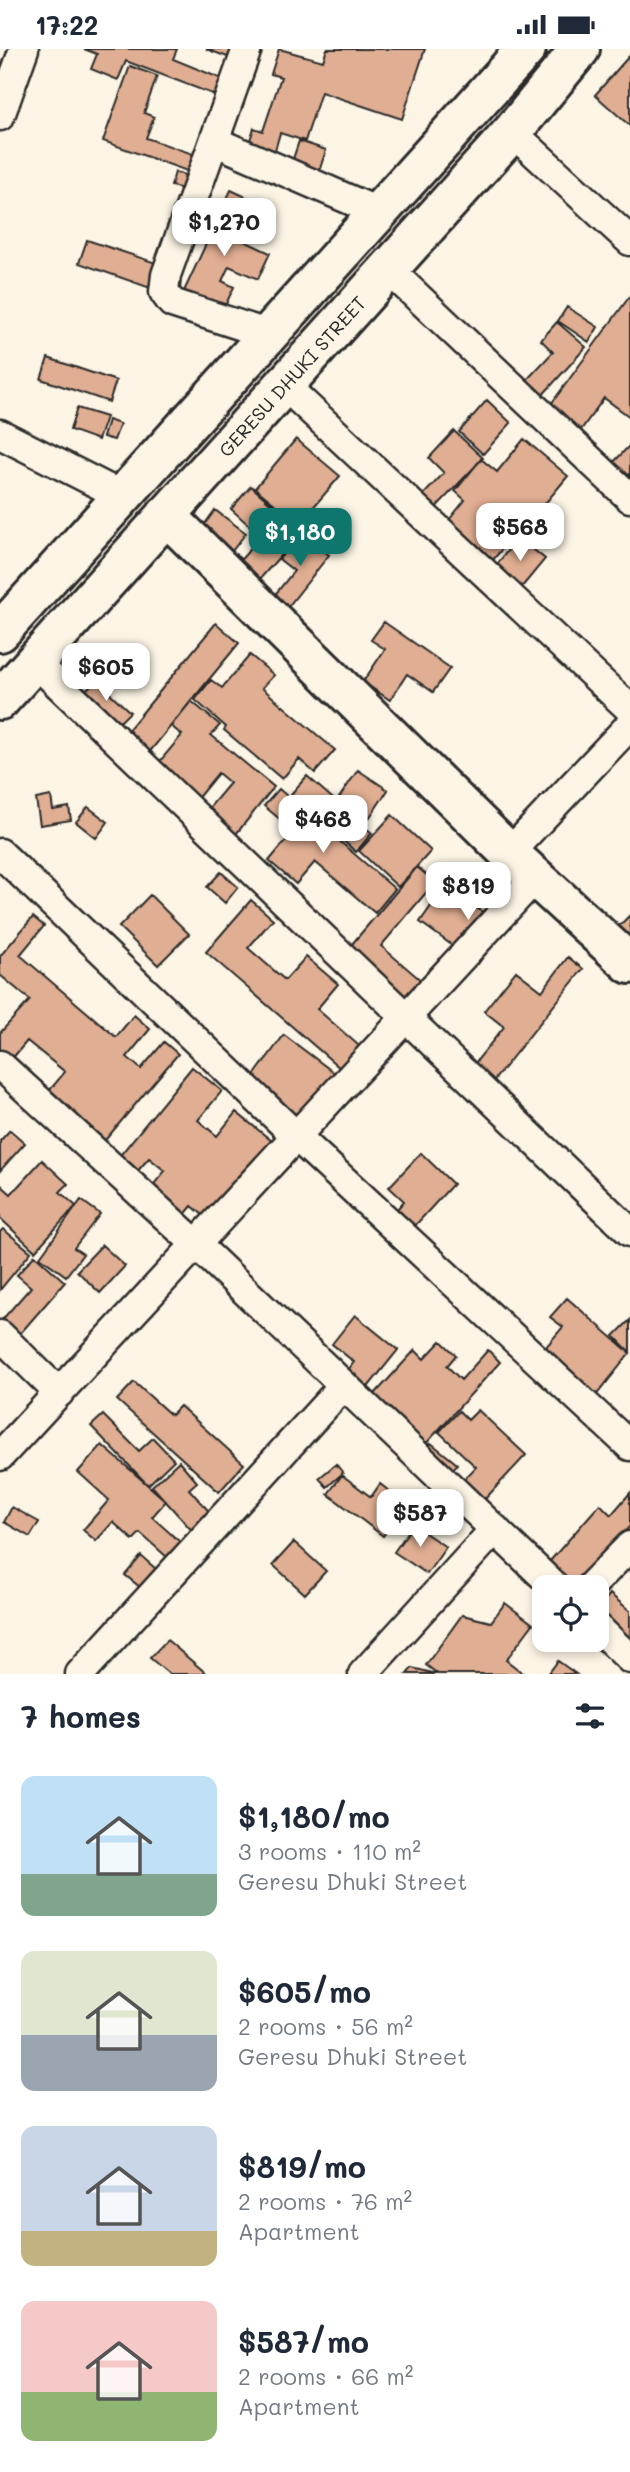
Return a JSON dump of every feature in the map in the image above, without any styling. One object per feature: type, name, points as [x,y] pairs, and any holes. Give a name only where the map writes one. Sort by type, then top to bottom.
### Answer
[{"type":"main road","points":[[0,632],[526,49]]},
{"type":"main road","name":"GERESU DHUKI STREET","points":[[0,700],[513,132],[580,49]]},
{"type":"main road","points":[[166,515],[522,865],[630,964]]},
{"type":"street","points":[[0,116],[24,49]]},
{"type":"street","points":[[247,49],[166,275],[164,292],[172,303],[267,334]]},
{"type":"street","points":[[513,132],[630,241]]},
{"type":"street","points":[[214,141],[378,212]]},
{"type":"street","points":[[388,269],[630,498]]},
{"type":"street","points":[[284,385],[630,709]]},
{"type":"street","points":[[0,434],[124,497]]},
{"type":"street","points":[[35,661],[405,1019],[630,1232]]},
{"type":"street","points":[[0,1456],[405,1019],[630,725]]},
{"type":"street","points":[[0,853],[296,1136],[630,1446]]},
{"type":"street","points":[[0,1065],[196,1244],[543,1575]]},
{"type":"street","points":[[0,1335],[59,1392]]},
{"type":"street","points":[[80,1674],[344,1385]]},
{"type":"street","points":[[370,1672],[495,1529]]},
{"type":"street","points":[[602,1575],[630,1546]]},
{"type":"street","points":[[609,1638],[630,1658]]},
{"type":"building","points":[[84,49],[177,49],[173,59],[227,81],[220,97],[126,61],[118,80],[91,69],[97,54]]},
{"type":"building","points":[[206,49],[236,49],[233,59]]},
{"type":"building","points":[[279,49],[323,61],[327,49],[425,49],[402,119],[321,92],[305,141],[280,133],[273,157],[247,149],[254,128],[263,131],[281,77],[271,74]]},
{"type":"building","points":[[630,55],[630,126],[595,95]]},
{"type":"building","points":[[130,66],[157,76],[144,113],[154,117],[146,138],[196,155],[190,172],[103,141]]},
{"type":"building","points":[[299,141],[326,150],[318,175],[291,165]]},
{"type":"building","points":[[175,172],[191,177],[187,190],[171,186]]},
{"type":"building","points":[[231,190],[259,203],[242,240],[270,253],[258,279],[229,266],[222,281],[234,287],[218,321],[179,302]]},
{"type":"building","points":[[87,240],[168,267],[159,291],[79,263]]},
{"type":"building","points":[[630,296],[630,417],[604,398],[578,434],[546,411]]},
{"type":"building","points":[[567,307],[598,327],[589,342],[558,321]]},
{"type":"building","points":[[557,322],[586,347],[539,399],[523,384],[553,352],[541,340]]},
{"type":"building","points":[[48,358],[116,381],[109,402],[41,379]]},
{"type":"building","points":[[487,400],[511,423],[483,454],[459,432]]},
{"type":"building","points":[[77,408],[106,417],[98,440],[70,430]]},
{"type":"building","points":[[108,420],[120,424],[114,440],[103,437]]},
{"type":"building","points":[[454,431],[483,458],[426,518],[413,506],[444,473],[429,458]]},
{"type":"building","points":[[296,439],[340,476],[299,524],[255,488]]},
{"type":"building","points":[[524,439],[568,476],[518,536],[515,533],[493,560],[470,541],[441,530],[465,500],[455,491],[481,459],[497,472]]},
{"type":"building","points":[[630,445],[630,476],[624,483],[608,468]]},
{"type":"building","points":[[251,486],[302,531],[259,580],[239,562],[261,536],[231,509]]},
{"type":"building","points":[[215,510],[246,533],[232,551],[202,528]]},
{"type":"building","points":[[301,533],[329,555],[287,608],[273,597],[294,571],[279,559]]},
{"type":"building","points":[[518,537],[545,559],[521,588],[495,567]]},
{"type":"building","points":[[384,622],[450,668],[433,692],[407,674],[390,700],[363,682],[385,649],[371,640]]},
{"type":"building","points":[[216,623],[239,643],[147,755],[124,735]]},
{"type":"building","points":[[250,655],[274,675],[262,688],[335,750],[315,773],[299,759],[282,779],[224,730],[226,727],[195,700],[211,680],[222,688]]},
{"type":"building","points":[[96,680],[130,712],[116,726],[82,694]]},
{"type":"building","points":[[191,701],[220,725],[211,735],[274,787],[232,839],[203,815],[230,783],[218,773],[196,800],[155,767],[182,735],[171,726]]},
{"type":"building","points":[[358,770],[388,790],[369,818],[339,798]]},
{"type":"building","points":[[307,776],[372,833],[356,852],[291,794]]},
{"type":"building","points":[[279,789],[395,889],[375,913],[315,862],[296,884],[269,861],[294,831],[264,806]]},
{"type":"building","points":[[51,796],[53,810],[69,807],[71,820],[40,825],[36,799]]},
{"type":"building","points":[[88,807],[108,822],[96,838],[76,822]]},
{"type":"building","points":[[392,815],[431,851],[398,887],[359,851]]},
{"type":"building","points":[[417,867],[435,882],[381,946],[437,994],[420,1013],[347,950]]},
{"type":"building","points":[[221,872],[238,887],[225,903],[207,887]]},
{"type":"building","points":[[445,886],[484,913],[499,892],[519,906],[478,964],[420,922]]},
{"type":"building","points":[[150,895],[189,934],[158,965],[119,927]]},
{"type":"building","points":[[251,900],[273,919],[248,948],[285,980],[306,957],[338,984],[317,1009],[374,1059],[355,1081],[206,952]]},
{"type":"building","points":[[630,915],[630,937],[619,926]]},
{"type":"building","points":[[33,917],[44,926],[20,955],[116,1037],[134,1015],[150,1029],[127,1057],[141,1069],[164,1042],[178,1054],[101,1145],[43,1098],[65,1072],[27,1041],[6,1066],[0,1061],[0,1033],[30,1000],[0,975],[0,956]]},
{"type":"building","points":[[568,957],[583,969],[491,1084],[471,1068],[504,1027],[484,1011],[516,971],[542,991]]},
{"type":"building","points":[[284,1035],[337,1075],[303,1121],[250,1081]]},
{"type":"building","points":[[192,1067],[222,1091],[198,1120],[217,1136],[236,1112],[283,1150],[219,1228],[192,1206],[173,1229],[140,1201],[165,1171],[149,1158],[135,1174],[117,1159]]},
{"type":"building","points":[[10,1130],[25,1143],[0,1171],[0,1141]]},
{"type":"building","points":[[421,1153],[453,1184],[411,1230],[393,1214],[404,1201],[389,1187]]},
{"type":"building","points":[[42,1160],[68,1184],[60,1192],[76,1206],[35,1251],[0,1218],[0,1184],[11,1194]]},
{"type":"building","points":[[81,1200],[100,1214],[74,1248],[83,1254],[66,1276],[40,1257]]},
{"type":"building","points":[[3,1229],[31,1252],[0,1290],[0,1232]]},
{"type":"building","points":[[102,1245],[125,1266],[100,1293],[77,1271]]},
{"type":"building","points":[[35,1255],[65,1282],[18,1336],[1,1321],[31,1287],[17,1275]]},
{"type":"building","points":[[567,1298],[630,1353],[594,1398],[539,1355],[563,1327],[550,1317]]},
{"type":"building","points":[[355,1315],[398,1350],[356,1402],[336,1386],[354,1362],[332,1344]]},
{"type":"building","points":[[630,1320],[630,1352],[614,1336]]},
{"type":"building","points":[[441,1341],[456,1355],[447,1366],[461,1380],[488,1350],[500,1362],[414,1457],[394,1439],[407,1425],[374,1395],[415,1350],[424,1359]]},
{"type":"building","points":[[134,1382],[171,1415],[180,1406],[244,1464],[219,1492],[117,1400]]},
{"type":"building","points":[[478,1410],[526,1455],[471,1514],[450,1494],[476,1467],[439,1432],[459,1411],[468,1420]]},
{"type":"building","points":[[103,1415],[139,1451],[153,1438],[174,1460],[148,1485],[91,1426]]},
{"type":"building","points":[[431,1443],[457,1464],[443,1482],[417,1461]]},
{"type":"building","points":[[102,1445],[166,1501],[152,1517],[189,1550],[176,1565],[140,1533],[133,1540],[113,1522],[96,1541],[83,1530],[109,1500],[78,1472]]},
{"type":"building","points":[[179,1461],[197,1482],[189,1489],[214,1517],[195,1534],[152,1486]]},
{"type":"building","points":[[336,1464],[343,1473],[327,1487],[319,1478]]},
{"type":"building","points":[[342,1475],[371,1497],[380,1484],[407,1505],[383,1536],[328,1494]]},
{"type":"building","points":[[630,1493],[630,1526],[587,1575],[550,1575],[543,1569],[600,1504],[611,1515]]},
{"type":"building","points":[[12,1507],[39,1522],[30,1537],[4,1522]]},
{"type":"building","points":[[413,1525],[446,1547],[427,1574],[394,1552]]},
{"type":"building","points":[[294,1542],[326,1571],[305,1594],[273,1565]]},
{"type":"building","points":[[141,1556],[170,1581],[155,1599],[125,1575]]},
{"type":"building","points":[[609,1595],[630,1611],[630,1664],[609,1647]]},
{"type":"building","points":[[505,1603],[532,1623],[506,1660],[524,1674],[438,1674],[426,1665],[462,1615],[491,1622]]},
{"type":"building","points":[[167,1640],[207,1674],[169,1674],[150,1658]]},
{"type":"building","points":[[558,1661],[576,1674],[548,1674]]},
{"type":"building","points":[[412,1668],[437,1674],[407,1674]]}]
